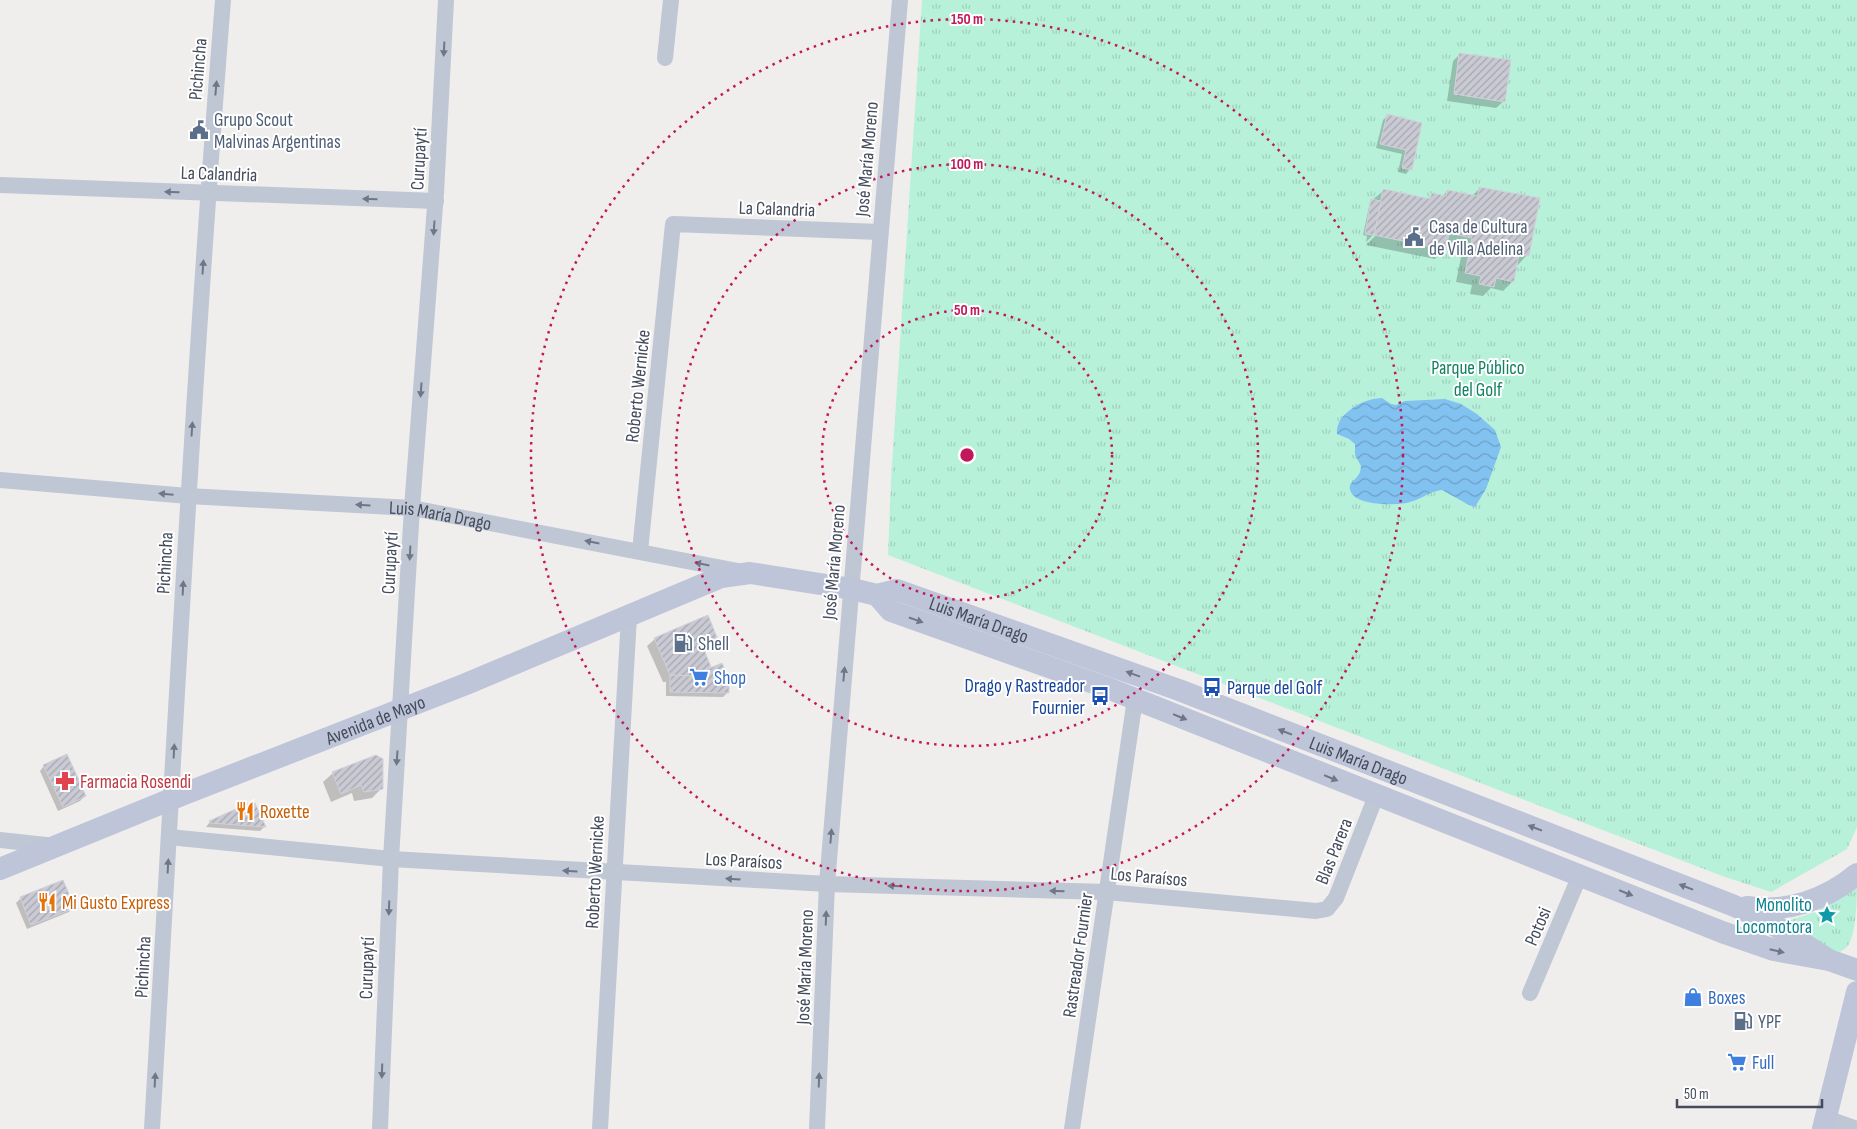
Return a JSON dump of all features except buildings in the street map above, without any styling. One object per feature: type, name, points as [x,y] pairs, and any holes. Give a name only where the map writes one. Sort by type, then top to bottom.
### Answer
[{"type":"main road","name":"Luis María Drago","points":[[750,573],[852,589],[877,595],[897,590],[1172,688],[1732,905],[1766,920],[1829,960]]},
{"type":"main road","name":"Avenida de Mayo","points":[[0,869],[171,799],[401,710],[721,577],[750,573]]},
{"type":"main road","name":"Luis María Drago","points":[[877,595],[891,611],[1135,699],[1722,932],[1774,950],[1829,960],[1857,970]]},
{"type":"main road","points":[[1732,905],[1759,909],[1787,908],[1814,900],[1839,888],[1857,874]]},
{"type":"main road","points":[[1824,1124],[1857,992]]},
{"type":"street","name":"Pichincha","points":[[152,1129],[207,193],[223,0]]},
{"type":"street","name":"Curupaytí","points":[[380,1129],[391,860],[412,508],[436,201],[446,0]]},
{"type":"street","points":[[664,58],[671,0]]},
{"type":"street","name":"José María Moreno","points":[[817,1129],[827,884],[900,0]]},
{"type":"street","name":"La Calandria","points":[[0,185],[436,201]]},
{"type":"street","name":"La Calandria","points":[[673,224],[880,232]]},
{"type":"street","name":"Roberto Wernicke","points":[[640,551],[673,224]]},
{"type":"street","name":"Luis María Drago","points":[[0,480],[188,496],[412,508],[750,573]]},
{"type":"street","name":"Roberto Wernicke","points":[[600,1129],[629,616]]},
{"type":"street","name":"Rastreador Fournier","points":[[1072,1129],[1135,699]]},
{"type":"street","name":"Blas Parera","points":[[1316,912],[1327,908],[1336,898],[1376,796]]},
{"type":"street","name":"Los Paraísos","points":[[169,837],[391,860],[827,884],[1106,892],[1316,912]]},
{"type":"street","points":[[0,840],[58,846]]},
{"type":"street","name":"Potosi","points":[[1530,993],[1580,875]]},
{"type":"street","points":[[1824,1124],[1857,1129]]},
{"type":"green space","name":"Parque Público del Golf","points":[[922,0],[1857,0],[1857,827],[1847,849],[1771,892],[1725,877],[888,555],[891,481]]},
{"type":"green space","points":[[1857,886],[1852,935],[1847,947],[1840,952],[1833,950],[1793,926],[1791,920],[1815,912]]},
{"type":"water","points":[[1382,398],[1396,405],[1405,401],[1445,399],[1461,404],[1477,414],[1495,430],[1501,447],[1486,489],[1475,507],[1442,490],[1410,502],[1395,504],[1374,503],[1356,498],[1351,492],[1350,485],[1358,476],[1361,466],[1355,455],[1355,444],[1337,434],[1338,426],[1346,413],[1352,408],[1368,401]]},
{"type":"place","name":"Grupo Scout Malvinas Argentinas","points":[[199,130]]},
{"type":"place","name":"Casa de Cultura de Villa Adelina","points":[[1414,237]]},
{"type":"place","name":"Shell","points":[[683,643]]},
{"type":"place","name":"Shop","points":[[699,677]]},
{"type":"place","name":"Parque del Golf","points":[[1212,687]]},
{"type":"place","name":"Drago y Rastreador Fournier","points":[[1100,696]]},
{"type":"place","name":"Farmacia Rosendi","points":[[65,781]]},
{"type":"place","name":"Roxette","points":[[245,811]]},
{"type":"place","name":"Mi Gusto Express","points":[[47,902]]},
{"type":"place","name":"Monolito Locomotora","points":[[1827,915]]},
{"type":"place","name":"Boxes","points":[[1693,997]]},
{"type":"place","name":"YPF","points":[[1743,1021]]},
{"type":"place","name":"Full","points":[[1737,1062]]}]
